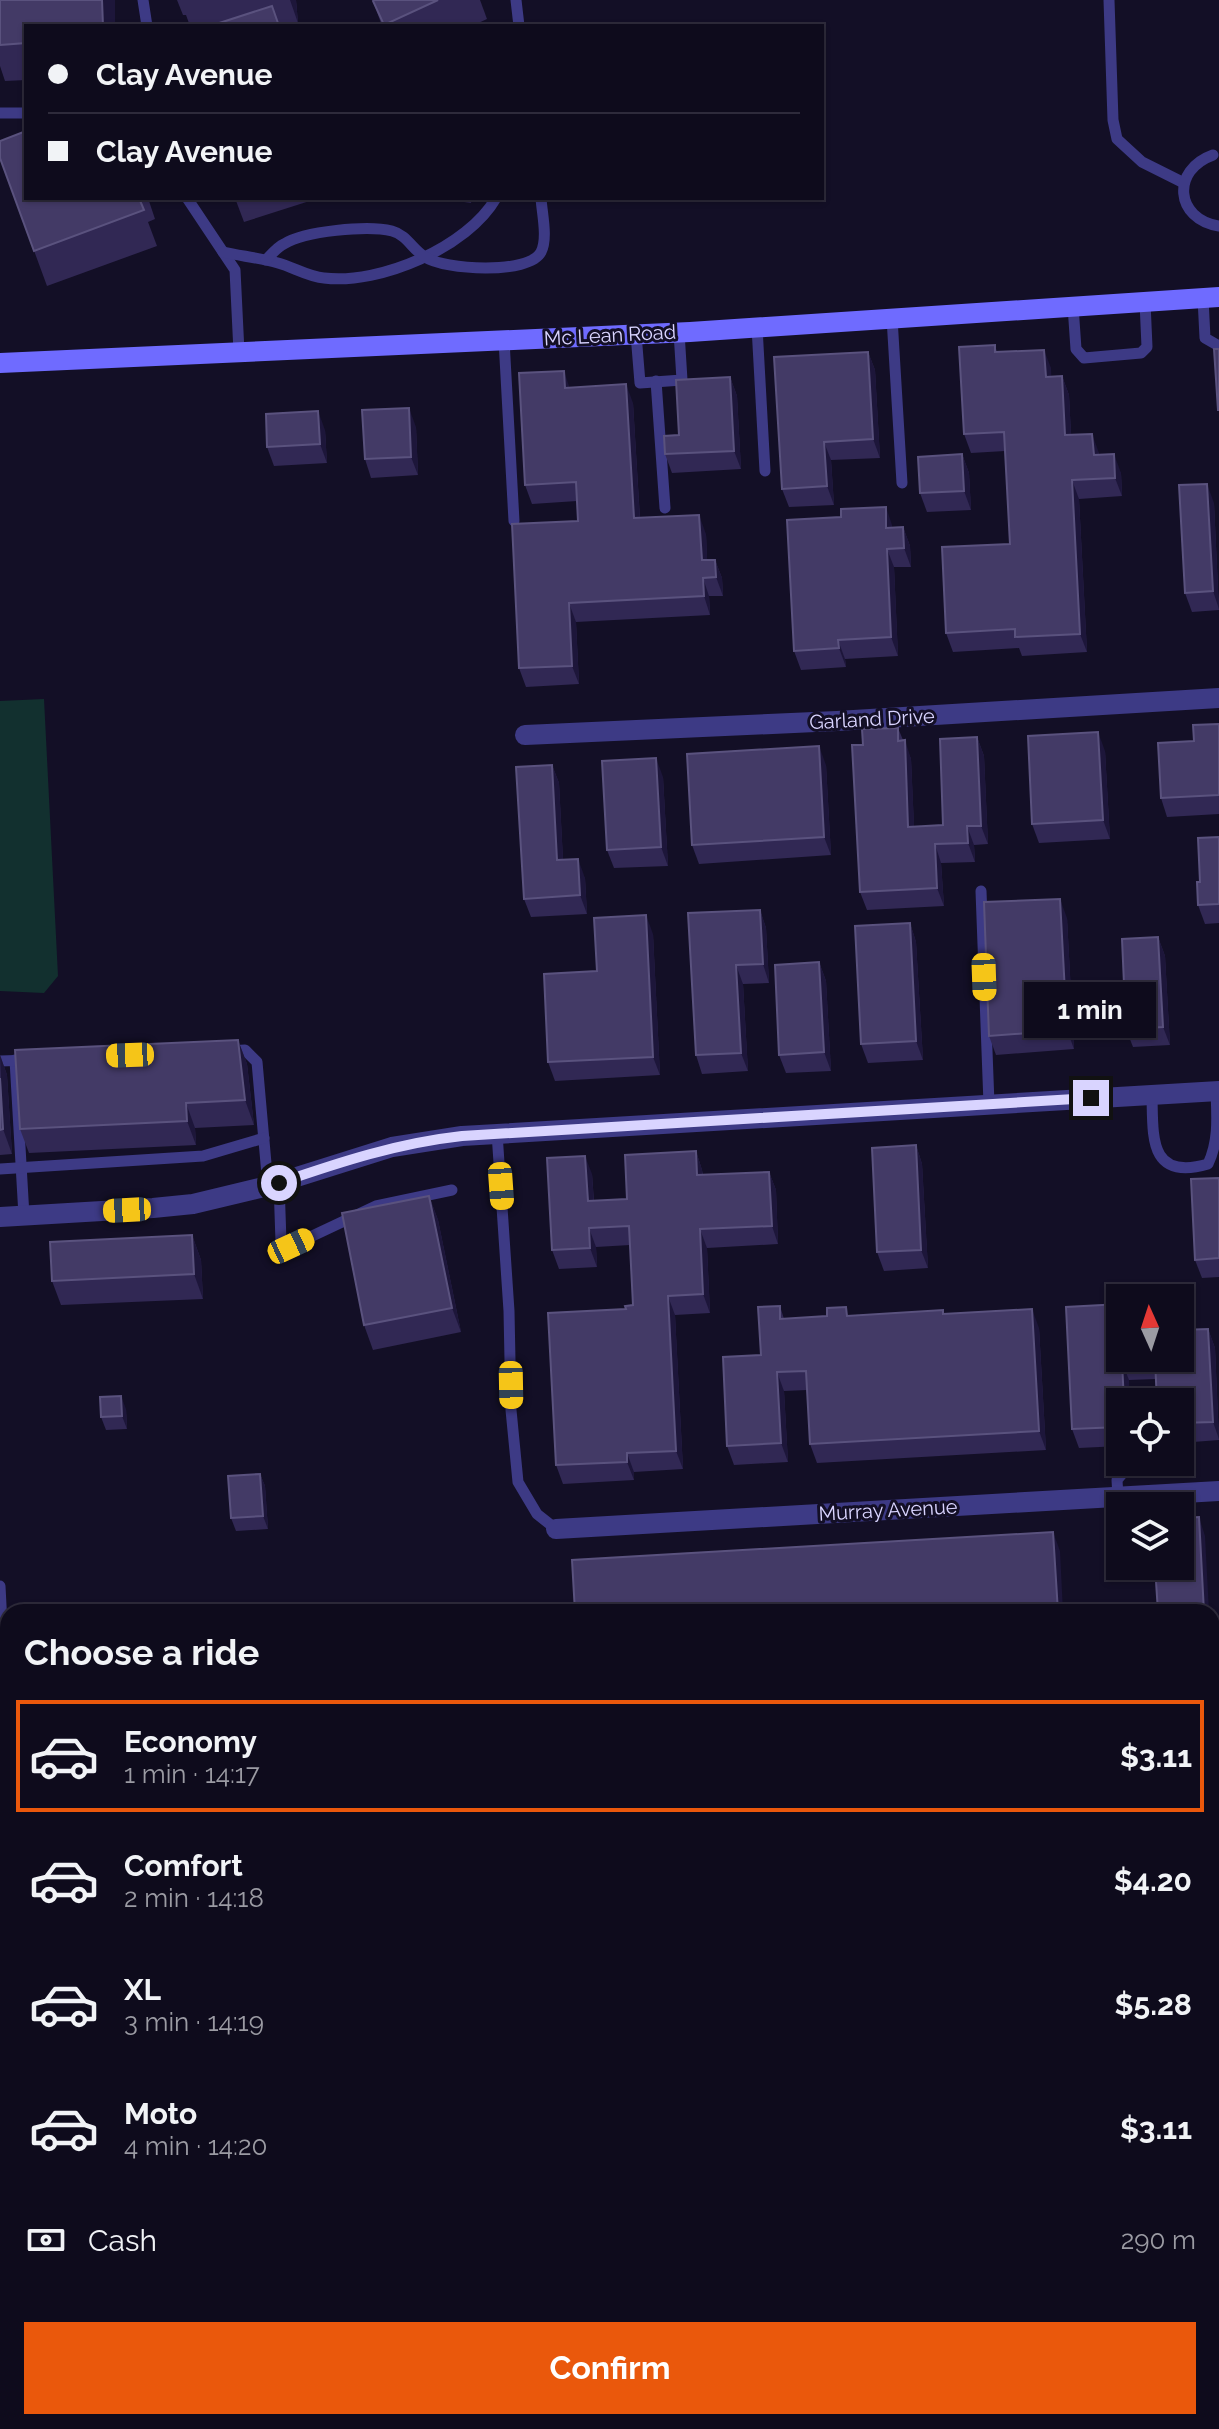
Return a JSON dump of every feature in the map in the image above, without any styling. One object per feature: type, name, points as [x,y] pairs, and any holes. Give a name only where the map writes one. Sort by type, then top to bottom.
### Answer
[{"type":"main road","name":"Mc Lean Road","points":[[0,363],[679,332],[1211,298]]},
{"type":"street","name":"Garland Drive","points":[[525,735],[837,721],[1219,698]]},
{"type":"street","points":[[0,1217],[173,1206],[213,1200],[392,1147],[497,1133],[1218,1091]]},
{"type":"street","name":"Murray Avenue","points":[[1194,1492],[1219,1491]]},
{"type":"street","name":"Murray Avenue","points":[[556,1529],[1106,1498]]},
{"type":"lane","points":[[143,0],[147,24]]},
{"type":"lane","points":[[516,0],[519,24]]},
{"type":"lane","points":[[1109,0],[1113,120],[1117,139],[1142,162],[1184,183]]},
{"type":"lane","points":[[0,113],[24,113]]},
{"type":"lane","points":[[1213,155],[1192,166],[1184,183],[1184,198],[1196,218],[1219,226]]},
{"type":"lane","points":[[188,200],[235,270],[239,352]]},
{"type":"lane","points":[[223,252],[266,260],[323,278],[371,277],[424,257],[460,237],[495,200]]},
{"type":"lane","points":[[266,260],[282,244],[309,233],[367,229],[390,230],[402,235],[424,257],[444,265],[463,268],[525,264],[537,258],[542,250],[541,200]]},
{"type":"lane","points":[[1211,298],[1205,338],[1219,346]]},
{"type":"lane","points":[[1073,306],[1076,349],[1084,358],[1141,353],[1147,347],[1145,302]]},
{"type":"lane","points":[[892,318],[902,483]]},
{"type":"lane","points":[[757,327],[765,471]]},
{"type":"lane","points":[[636,334],[640,383],[682,380],[679,332]]},
{"type":"lane","points":[[504,340],[514,521]]},
{"type":"lane","points":[[656,381],[665,508]]},
{"type":"lane","points":[[981,891],[989,1104]]},
{"type":"lane","points":[[214,1052],[245,1050],[257,1062],[264,1138],[274,1184],[281,1242],[291,1246],[376,1206],[452,1190]]},
{"type":"lane","points":[[0,1061],[46,1059]]},
{"type":"lane","points":[[15,1060],[24,1216]]},
{"type":"lane","points":[[1152,1096],[1153,1144],[1164,1161],[1190,1169],[1208,1164],[1217,1147],[1218,1091]]},
{"type":"lane","points":[[497,1133],[509,1311],[511,1410],[518,1482],[537,1514],[556,1529]]},
{"type":"lane","points":[[0,1169],[203,1156],[264,1138]]},
{"type":"green space","points":[[44,699],[58,976],[44,993],[0,991],[0,701]]},
{"type":"building","points":[[0,0],[102,0],[103,24],[24,24],[24,43],[0,45]]},
{"type":"building","points":[[374,0],[438,0],[386,24]]},
{"type":"building","points":[[272,6],[278,24],[216,24]]},
{"type":"building","points":[[24,132],[24,200],[140,200],[144,210],[34,251],[0,158],[0,141]]},
{"type":"building","points":[[995,345],[995,352],[1044,350],[1046,377],[1062,376],[1065,435],[1092,434],[1094,455],[1114,454],[1115,478],[1072,480],[1080,634],[1015,637],[1015,629],[946,633],[942,547],[1010,544],[1004,432],[964,434],[959,347]]},
{"type":"building","points":[[1214,349],[1219,349],[1219,410],[1218,410]]},
{"type":"building","points":[[868,352],[873,439],[824,442],[827,486],[782,489],[774,357]]},
{"type":"building","points":[[564,371],[565,388],[626,384],[634,518],[699,515],[702,560],[715,560],[716,577],[703,578],[704,596],[569,603],[572,666],[519,668],[512,524],[578,521],[576,482],[525,485],[519,373]]},
{"type":"building","points":[[730,377],[734,451],[665,454],[664,436],[679,435],[676,380]]},
{"type":"building","points":[[409,408],[411,457],[365,459],[362,410]]},
{"type":"building","points":[[318,411],[320,444],[267,447],[266,414]]},
{"type":"building","points":[[962,454],[964,491],[920,493],[918,457]]},
{"type":"building","points":[[1207,484],[1213,591],[1185,593],[1179,485]]},
{"type":"building","points":[[886,507],[886,528],[903,527],[904,548],[887,549],[891,637],[838,640],[839,648],[794,651],[787,520],[841,517],[841,509]]},
{"type":"building","points":[[1219,724],[1219,795],[1161,798],[1158,743],[1194,741],[1193,725]]},
{"type":"building","points":[[898,728],[898,741],[905,740],[908,827],[943,825],[940,739],[977,737],[981,826],[967,826],[968,843],[935,844],[937,888],[860,892],[852,745],[863,745],[862,729]]},
{"type":"building","points":[[1098,732],[1103,820],[1032,824],[1028,736]]},
{"type":"building","points":[[819,746],[824,837],[692,845],[687,754]]},
{"type":"building","points":[[656,758],[661,847],[607,850],[602,761]]},
{"type":"building","points":[[552,765],[557,860],[578,859],[580,895],[524,899],[516,767]]},
{"type":"building","points":[[1219,837],[1219,904],[1198,905],[1198,838]]},
{"type":"building","points":[[1060,899],[1067,1030],[989,1036],[984,902]]},
{"type":"building","points":[[760,910],[763,964],[736,965],[741,1053],[696,1055],[688,913]]},
{"type":"building","points":[[646,915],[653,1057],[548,1062],[544,974],[597,971],[594,918]]},
{"type":"building","points":[[910,923],[916,1041],[861,1044],[855,926]]},
{"type":"building","points":[[1158,937],[1163,1027],[1126,1029],[1122,939]]},
{"type":"building","points":[[819,962],[824,1052],[779,1055],[775,965]]},
{"type":"building","points":[[238,1040],[245,1100],[186,1103],[187,1121],[20,1129],[15,1050]]},
{"type":"building","points":[[0,1078],[3,1129],[0,1130]]},
{"type":"building","points":[[916,1145],[921,1250],[877,1252],[872,1148]]},
{"type":"building","points":[[696,1151],[697,1175],[769,1172],[772,1226],[700,1229],[703,1294],[668,1296],[676,1451],[627,1453],[627,1462],[556,1465],[548,1313],[626,1309],[625,1306],[633,1305],[629,1226],[589,1228],[590,1248],[552,1250],[547,1158],[585,1156],[588,1201],[627,1199],[625,1155]]},
{"type":"building","points":[[1219,1178],[1219,1258],[1195,1260],[1191,1179]]},
{"type":"building","points":[[429,1196],[452,1308],[364,1325],[342,1213]]},
{"type":"building","points":[[192,1235],[194,1274],[52,1281],[50,1242]]},
{"type":"building","points":[[1106,1305],[1106,1372],[1122,1372],[1123,1388],[1106,1388],[1106,1428],[1072,1429],[1066,1307]]},
{"type":"building","points":[[780,1306],[780,1319],[827,1316],[827,1308],[846,1307],[847,1316],[1032,1309],[1039,1431],[810,1444],[806,1371],[777,1372],[781,1443],[727,1446],[723,1357],[761,1355],[758,1307]]},
{"type":"building","points":[[1208,1329],[1213,1422],[1194,1423],[1194,1388],[1156,1388],[1156,1372],[1194,1372],[1194,1330]]},
{"type":"building","points":[[121,1396],[122,1416],[101,1417],[100,1397]]},
{"type":"building","points":[[260,1474],[263,1516],[231,1518],[228,1476]]},
{"type":"building","points":[[1194,1517],[1199,1517],[1204,1604],[1157,1604],[1156,1580],[1194,1580]]},
{"type":"building","points":[[1053,1532],[1058,1604],[575,1604],[572,1560]]},
{"type":"route","points":[[279,1183],[370,1153],[462,1136],[1091,1098]]}]
